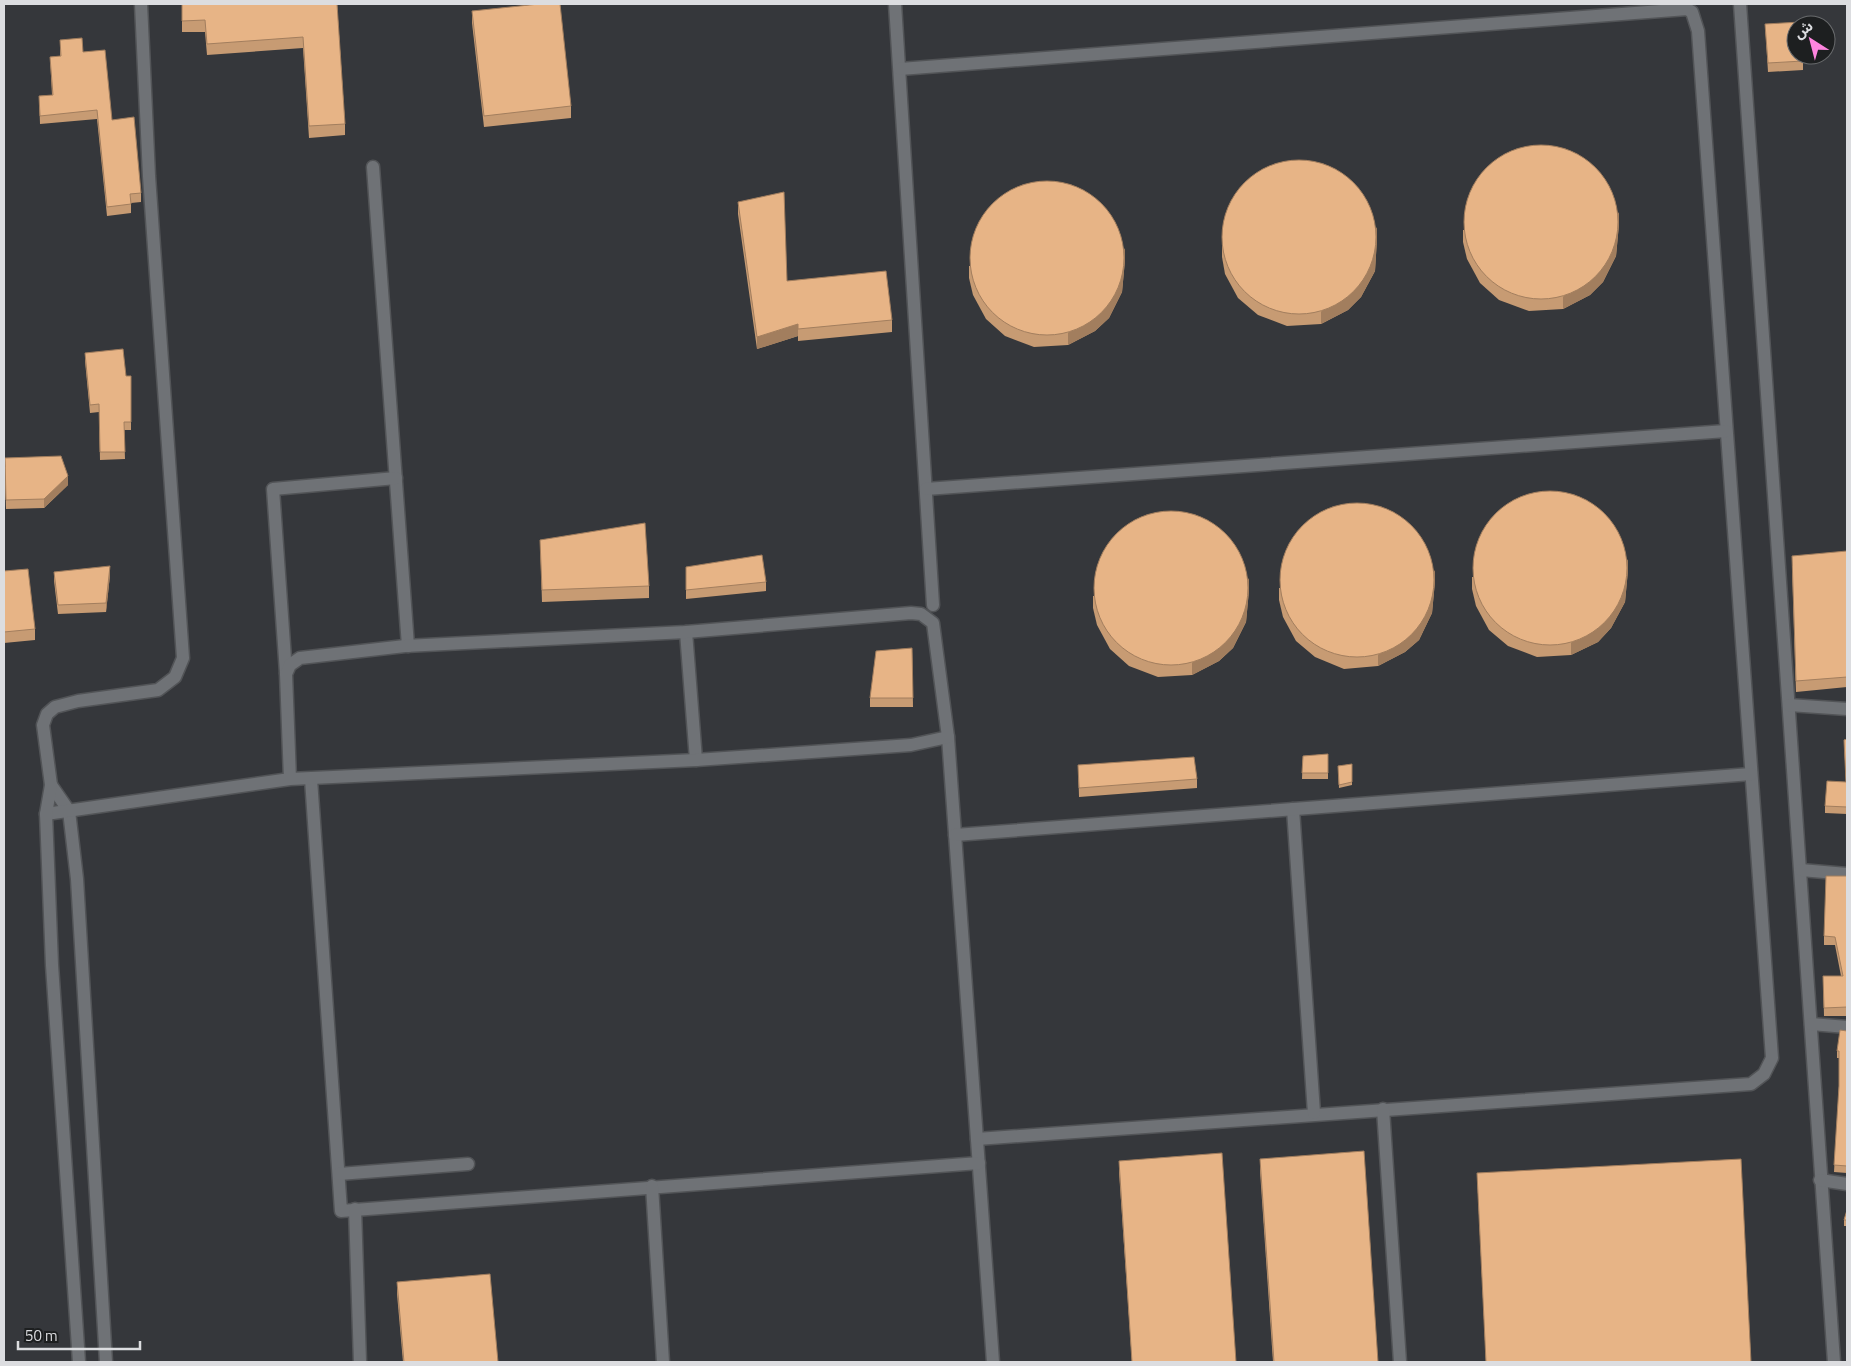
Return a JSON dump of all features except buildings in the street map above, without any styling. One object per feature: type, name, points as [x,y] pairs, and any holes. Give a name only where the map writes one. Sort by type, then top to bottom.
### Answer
[{"type":"street","points":[[78,1362],[52,965],[46,814],[51,785],[43,725],[47,714],[55,707],[78,701],[158,690],[175,677],[183,658],[151,205],[141,4]]},
{"type":"street","points":[[895,4],[933,605]]},
{"type":"street","points":[[1740,4],[1834,1362]]},
{"type":"street","points":[[900,69],[1687,9],[1692,12],[1698,31],[1772,1058],[1764,1074],[1751,1084],[977,1139]]},
{"type":"street","points":[[373,167],[408,646]]},
{"type":"street","points":[[926,489],[1726,431]]},
{"type":"street","points":[[290,779],[286,674],[272,490],[396,478]]},
{"type":"street","points":[[286,674],[290,664],[300,658],[408,646],[686,632],[911,613],[921,614],[933,623],[948,737],[993,1362]]},
{"type":"street","points":[[686,632],[696,760]]},
{"type":"street","points":[[1789,705],[1847,709]]},
{"type":"street","points":[[46,814],[290,779],[696,760],[911,745],[948,737]]},
{"type":"street","points":[[955,834],[1751,774]]},
{"type":"street","points":[[311,779],[341,1211],[978,1162]]},
{"type":"street","points":[[51,785],[69,811],[77,879],[106,1362]]},
{"type":"street","points":[[1293,809],[1314,1114]]},
{"type":"street","points":[[1801,870],[1847,874]]},
{"type":"street","points":[[1811,1024],[1847,1027]]},
{"type":"street","points":[[1383,1109],[1400,1362]]},
{"type":"street","points":[[339,1174],[468,1164]]},
{"type":"street","points":[[1820,1180],[1847,1184]]},
{"type":"street","points":[[652,1186],[663,1362]]},
{"type":"street","points":[[355,1209],[360,1362]]}]
